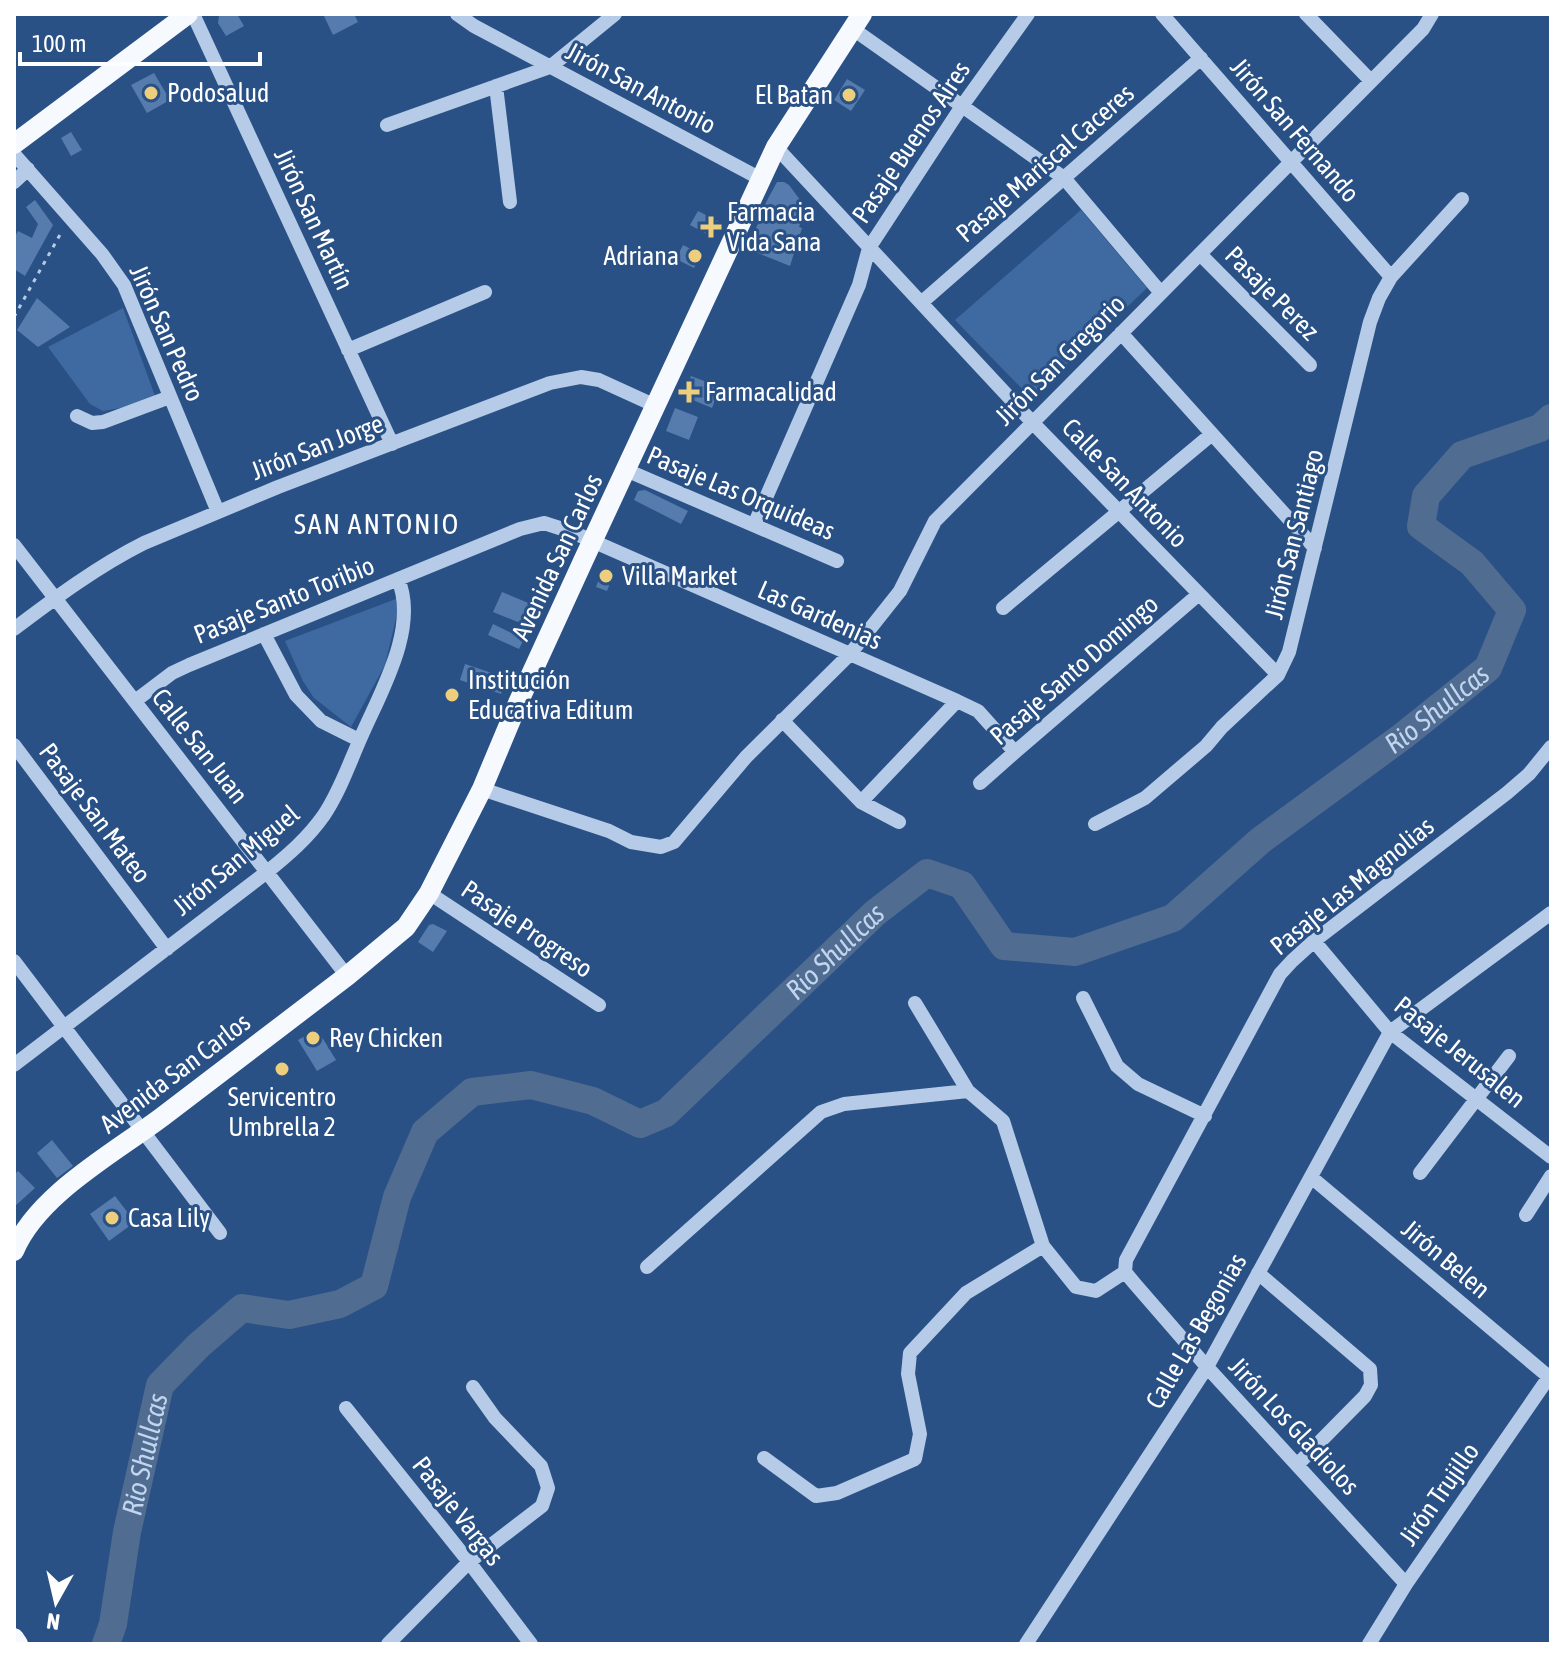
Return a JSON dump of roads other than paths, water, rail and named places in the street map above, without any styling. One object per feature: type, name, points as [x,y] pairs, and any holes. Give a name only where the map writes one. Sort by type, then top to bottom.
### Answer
[{"type":"main road","points":[[14,144],[190,14]]},
{"type":"main road","name":"Avenida San Carlos","points":[[14,1251],[28,1224],[43,1206],[347,976],[406,927],[429,893],[482,789],[592,541],[776,147],[858,21]]},
{"type":"main road","points":[[14,1638],[18,1644]]},
{"type":"street","name":"Jirón San Martín","points":[[190,14],[392,444]]},
{"type":"street","name":"Jirón San Antonio","points":[[457,14],[474,26],[761,179]]},
{"type":"street","points":[[387,125],[550,67],[615,14]]},
{"type":"street","name":"Pasaje Buenos Aires","points":[[754,525],[859,285],[869,248],[962,106],[1028,14]]},
{"type":"street","name":"Jirón San Fernando","points":[[1162,14],[1391,277]]},
{"type":"street","points":[[1306,14],[1371,81]]},
{"type":"street","name":"Jirón San Gregorio","points":[[482,789],[609,831],[631,842],[661,847],[674,842],[746,757],[850,654],[900,591],[935,521],[1423,29],[1432,14]]},
{"type":"street","points":[[858,21],[962,106],[1064,178],[1161,293]]},
{"type":"street","name":"Pasaje Mariscal Caceres","points":[[921,303],[1201,58]]},
{"type":"street","points":[[496,86],[510,202]]},
{"type":"street","name":"Calle San Antonio","points":[[776,147],[1032,422],[1278,675]]},
{"type":"street","name":"Jirón San Pedro","points":[[14,154],[102,254],[124,285],[218,512]]},
{"type":"street","points":[[14,182],[28,169]]},
{"type":"street","name":"Jirón San Santiago","points":[[1095,824],[1145,798],[1206,746],[1278,675],[1289,652],[1370,322],[1379,298],[1391,277],[1462,199]]},
{"type":"street","name":"Pasaje Perez","points":[[1200,254],[1310,365]]},
{"type":"street","points":[[348,350],[485,292]]},
{"type":"street","points":[[1121,333],[1315,548]]},
{"type":"street","name":"Jirón San Jorge","points":[[14,629],[127,551],[218,512],[550,383],[581,377],[599,380],[656,406]]},
{"type":"street","points":[[77,416],[92,423],[103,422],[170,397]]},
{"type":"street","points":[[1003,608],[1212,434]]},
{"type":"street","name":"Pasaje Las Orquideas","points":[[626,470],[837,561]]},
{"type":"street","name":"Pasaje Santo Toribio","points":[[135,701],[180,669],[520,529],[544,523],[559,526],[592,541]]},
{"type":"street","name":"Las Gardenias","points":[[592,541],[978,711],[1015,752]]},
{"type":"street","name":"Calle San Juan","points":[[14,545],[347,976]]},
{"type":"street","name":"Jirón San Miguel","points":[[14,1065],[267,872],[303,841],[324,815],[342,783],[394,660],[404,600],[398,579]]},
{"type":"street","name":"Pasaje Santo Domingo","points":[[980,783],[1199,594]]},
{"type":"street","points":[[264,634],[296,695],[321,721],[359,740]]},
{"type":"street","points":[[861,802],[957,701]]},
{"type":"street","points":[[782,720],[861,802],[899,822]]},
{"type":"street","name":"Pasaje San Mateo","points":[[14,745],[167,949]]},
{"type":"street","name":"Pasaje Las Magnolias","points":[[1126,1266],[1280,974],[1314,941],[1507,793],[1529,774],[1551,747]]},
{"type":"street","name":"Pasaje Progreso","points":[[429,893],[599,1005]]},
{"type":"street","points":[[1390,1032],[1549,918]]},
{"type":"street","name":"Pasaje Jerusalen","points":[[1314,941],[1390,1032],[1551,1157]]},
{"type":"street","points":[[14,961],[220,1233]]},
{"type":"street","points":[[1083,998],[1117,1066],[1138,1084],[1205,1116]]},
{"type":"street","points":[[915,1003],[968,1091],[1003,1121],[1043,1246],[1076,1287],[1096,1291],[1126,1266]]},
{"type":"street","name":"Calle Las Begonias","points":[[1026,1644],[1207,1367],[1390,1032]]},
{"type":"street","points":[[1420,1173],[1509,1056]]},
{"type":"street","points":[[647,1267],[821,1112],[844,1104],[968,1091]]},
{"type":"street","points":[[1526,1215],[1551,1176]]},
{"type":"street","name":"Jirón Belen","points":[[1311,1177],[1550,1376]]},
{"type":"street","points":[[764,1458],[816,1496],[837,1493],[915,1459],[920,1434],[908,1374],[910,1353],[966,1293],[1043,1246]]},
{"type":"street","name":"Jirón Los Gladiolos","points":[[1126,1266],[1207,1367],[1406,1584]]},
{"type":"street","points":[[1258,1273],[1370,1369],[1371,1385],[1365,1396],[1297,1465]]},
{"type":"street","name":"Jirón Trujillo","points":[[1369,1644],[1406,1584],[1550,1376]]},
{"type":"street","points":[[388,1644],[469,1562],[542,1506],[548,1488],[541,1466],[495,1418],[473,1387]]},
{"type":"street","name":"Pasaje Vargas","points":[[346,1408],[531,1644]]},
{"type":"waterway","name":"Rio Shullcas","points":[[106,1644],[113,1624],[127,1532],[160,1385],[198,1346],[242,1308],[289,1315],[340,1304],[374,1286],[397,1197],[425,1132],[472,1092],[531,1085],[593,1101],[640,1124],[666,1113],[875,913],[927,873],[962,885],[1004,946],[1075,952],[1173,918],[1261,840],[1403,736],[1488,668],[1512,610],[1472,563],[1421,526],[1426,496],[1462,455],[1540,428],[1551,418]]},
{"type":"place","name":"Podosalud","points":[[151,93]]},
{"type":"place","name":"El Batan","points":[[849,95]]},
{"type":"place","name":"Farmacia Vida Sana","points":[[711,227]]},
{"type":"place","name":"Adriana","points":[[695,256]]},
{"type":"place","name":"Farmacalidad","points":[[689,392]]},
{"type":"place","name":"Villa Market","points":[[606,576]]},
{"type":"place","name":"Institución Educativa Editum","points":[[452,695]]},
{"type":"place","name":"Rey Chicken","points":[[313,1038]]},
{"type":"place","name":"Servicentro Umbrella 2","points":[[282,1069]]},
{"type":"place","name":"Casa Lily","points":[[112,1218]]},
{"type":"district","name":"SAN ANTONIO","points":[[377,524]]}]
